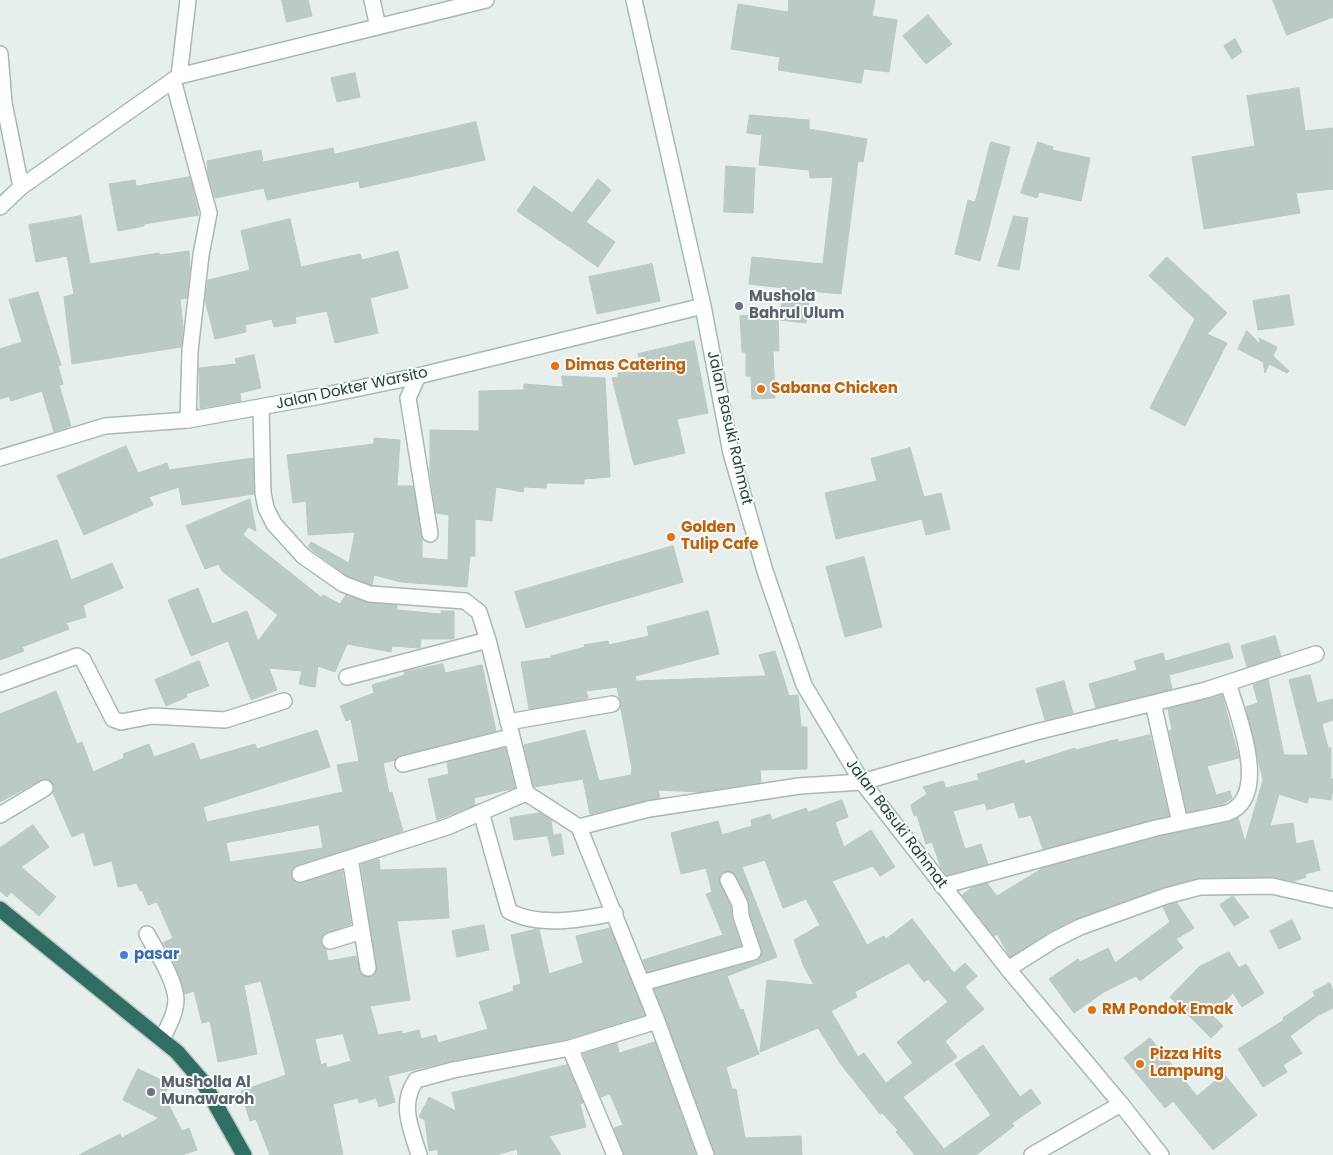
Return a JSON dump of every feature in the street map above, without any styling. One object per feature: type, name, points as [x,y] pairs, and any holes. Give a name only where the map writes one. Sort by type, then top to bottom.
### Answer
[{"type":"highway","points":[[0,909],[162,1039],[192,1067],[204,1082],[244,1155]]},
{"type":"street","points":[[188,0],[176,78],[209,213],[201,255],[190,351],[188,420]]},
{"type":"street","points":[[372,0],[378,27]]},
{"type":"street","points":[[0,207],[21,186],[176,78],[486,0]]},
{"type":"street","name":"Jalan Basuki Rahmat","points":[[634,0],[702,306],[731,453],[784,630],[804,685],[862,782],[1008,969],[1121,1104],[1161,1155]]},
{"type":"street","points":[[0,54],[4,103],[21,186]]},
{"type":"street","name":"Jalan Dokter Warsito","points":[[0,458],[106,426],[188,420],[261,408],[418,376],[702,306]]},
{"type":"street","points":[[418,376],[408,398],[430,534]]},
{"type":"street","points":[[261,408],[263,493],[266,508],[274,524],[303,556],[343,584],[370,594],[465,601],[479,612],[488,640],[526,793],[579,828],[615,913],[657,1021],[706,1155]]},
{"type":"street","points":[[347,677],[488,640]]},
{"type":"street","points":[[579,828],[649,809],[799,786],[862,782],[1036,732],[1228,682],[1316,654]]},
{"type":"street","points":[[0,684],[77,656],[83,660],[113,719],[121,722],[152,716],[225,720],[284,701]]},
{"type":"street","points":[[942,886],[1180,823],[1233,811],[1244,800],[1250,773],[1248,748],[1228,682]]},
{"type":"street","points":[[1153,703],[1180,823]]},
{"type":"street","points":[[403,764],[509,729],[612,704]]},
{"type":"street","points":[[0,815],[45,788]]},
{"type":"street","points":[[300,874],[448,826],[526,793]]},
{"type":"street","points":[[481,812],[509,911],[520,917],[578,920],[615,913]]},
{"type":"street","points":[[350,858],[368,968]]},
{"type":"street","points":[[642,983],[753,952],[744,929],[740,904],[728,880]]},
{"type":"street","points":[[1008,969],[1080,927],[1166,896],[1200,887],[1272,886],[1333,900]]},
{"type":"street","points":[[330,941],[362,931]]},
{"type":"street","points":[[147,934],[169,978],[176,999],[173,1015],[162,1039]]},
{"type":"street","points":[[419,1155],[408,1116],[407,1098],[416,1080],[453,1070],[570,1048],[657,1021]]},
{"type":"street","points":[[570,1048],[615,1155]]},
{"type":"street","points":[[1032,1155],[1121,1104]]},
{"type":"building","points":[[282,0],[308,0],[312,16],[287,22]]},
{"type":"building","points":[[789,0],[875,0],[872,16],[897,20],[889,72],[864,69],[861,83],[778,70],[780,57],[731,49],[738,4],[788,12]]},
{"type":"building","points":[[1273,0],[1333,0],[1333,17],[1287,35]]},
{"type":"building","points":[[928,15],[952,44],[926,64],[903,36]]},
{"type":"building","points":[[1235,39],[1242,52],[1232,59],[1224,46]]},
{"type":"building","points":[[355,73],[360,97],[337,102],[331,78]]},
{"type":"building","points":[[1299,88],[1305,131],[1333,128],[1333,189],[1296,193],[1300,213],[1204,229],[1192,157],[1255,146],[1247,96]]},
{"type":"building","points":[[750,115],[809,120],[809,129],[867,139],[863,162],[858,161],[841,294],[810,291],[806,323],[780,320],[784,288],[749,284],[752,257],[823,264],[833,177],[810,178],[809,170],[759,165],[762,135],[747,133]]},
{"type":"building","points":[[476,122],[485,160],[360,188],[359,181],[267,200],[264,188],[215,198],[208,174],[207,161],[261,150],[263,162],[333,148],[334,154]]},
{"type":"building","points":[[991,142],[1010,147],[980,261],[955,254],[968,200],[975,202]]},
{"type":"building","points":[[1038,142],[1053,147],[1052,150],[1090,158],[1081,201],[1039,192],[1037,198],[1021,193]]},
{"type":"building","points":[[726,166],[755,168],[753,213],[724,212]]},
{"type":"building","points":[[190,177],[199,215],[144,224],[144,226],[118,231],[109,184],[135,180],[136,186]]},
{"type":"building","points":[[598,179],[611,190],[586,222],[615,242],[598,267],[517,211],[534,186],[572,213]]},
{"type":"building","points":[[81,216],[90,264],[159,253],[159,255],[189,251],[190,267],[187,298],[180,299],[183,327],[181,347],[72,364],[64,297],[74,294],[67,256],[36,262],[29,225]]},
{"type":"building","points":[[1014,216],[1028,218],[1019,270],[998,266]]},
{"type":"building","points":[[290,219],[301,267],[360,254],[362,260],[398,251],[408,288],[370,298],[378,333],[335,343],[327,311],[295,317],[296,323],[274,327],[272,319],[245,325],[246,332],[215,339],[205,300],[208,280],[250,270],[241,231]]},
{"type":"building","points":[[1167,257],[1227,313],[1207,334],[1227,343],[1185,426],[1150,408],[1195,319],[1149,276]]},
{"type":"building","points":[[652,264],[660,301],[597,314],[589,277]]},
{"type":"building","points":[[38,292],[61,365],[58,366],[63,384],[59,385],[71,426],[54,432],[42,391],[11,401],[9,396],[0,399],[0,349],[22,342],[9,300]]},
{"type":"building","points":[[1289,295],[1294,325],[1258,330],[1253,301]]},
{"type":"building","points":[[778,314],[779,351],[773,351],[775,398],[752,399],[751,376],[746,376],[746,352],[742,352],[740,316]]},
{"type":"building","points":[[1247,331],[1260,344],[1259,338],[1277,347],[1273,356],[1289,371],[1287,373],[1269,364],[1265,373],[1263,362],[1238,349]]},
{"type":"building","points":[[694,341],[708,413],[677,419],[685,453],[634,465],[612,378],[618,377],[618,373],[643,371],[638,354]]},
{"type":"building","points":[[254,355],[261,388],[240,393],[241,401],[200,408],[199,368],[237,364],[235,359]]},
{"type":"building","points":[[562,376],[605,378],[610,477],[584,479],[584,484],[547,483],[546,488],[524,487],[523,492],[496,487],[492,521],[475,519],[475,556],[470,556],[467,587],[401,582],[374,575],[372,585],[347,576],[308,547],[311,542],[349,563],[355,532],[308,535],[306,501],[293,503],[287,455],[374,444],[374,438],[400,440],[397,486],[413,486],[422,538],[422,558],[448,560],[449,515],[436,513],[430,472],[430,430],[479,431],[479,391],[524,390],[524,384],[563,387]]},
{"type":"building","points":[[126,446],[138,473],[167,463],[169,470],[253,458],[254,494],[182,505],[179,487],[149,497],[153,505],[84,535],[57,476]]},
{"type":"building","points":[[910,448],[924,497],[941,493],[950,529],[926,535],[922,519],[836,539],[825,493],[877,481],[871,459]]},
{"type":"building","points":[[250,499],[256,531],[248,527],[243,535],[322,598],[323,595],[340,604],[346,595],[369,603],[397,605],[397,610],[441,614],[441,611],[454,611],[454,639],[421,639],[420,648],[392,646],[391,652],[347,644],[335,672],[318,666],[315,687],[299,684],[302,671],[269,668],[277,690],[251,700],[228,641],[191,656],[168,600],[198,588],[212,624],[247,611],[258,641],[278,615],[222,571],[219,564],[205,569],[186,526]]},
{"type":"building","points":[[57,540],[71,580],[112,563],[123,588],[83,605],[86,617],[66,623],[69,629],[22,647],[24,651],[0,660],[0,560]]},
{"type":"building","points":[[673,546],[683,582],[526,628],[515,592]]},
{"type":"building","points":[[864,557],[882,627],[845,637],[826,567]]},
{"type":"building","points":[[708,611],[719,654],[635,676],[636,681],[766,676],[759,655],[775,651],[789,696],[798,695],[801,727],[807,727],[807,769],[760,770],[761,782],[699,792],[658,790],[660,798],[590,814],[583,779],[534,787],[524,745],[585,730],[599,781],[631,775],[632,769],[617,687],[586,691],[588,698],[583,700],[529,709],[521,662],[551,658],[551,656],[585,647],[584,645],[608,641],[609,645],[649,636],[647,627]]},
{"type":"building","points":[[1275,636],[1281,656],[1247,667],[1241,646]]},
{"type":"building","points":[[1229,643],[1233,658],[1169,675],[1172,689],[1096,708],[1089,684],[1137,670],[1134,661],[1163,653],[1165,661]]},
{"type":"building","points":[[199,661],[209,686],[186,694],[187,697],[166,706],[155,680]]},
{"type":"building","points":[[443,664],[445,673],[482,665],[496,731],[401,755],[395,760],[383,763],[389,793],[392,792],[403,831],[293,868],[291,877],[298,883],[342,870],[351,924],[323,935],[321,943],[326,949],[328,961],[356,956],[361,974],[370,977],[377,971],[361,864],[379,859],[380,870],[446,868],[449,918],[397,921],[410,1000],[370,1006],[378,1035],[402,1031],[402,1034],[419,1030],[421,1039],[436,1035],[438,1043],[488,1029],[479,1002],[514,991],[513,986],[521,984],[511,935],[537,929],[539,929],[549,974],[583,963],[576,936],[610,928],[645,1015],[568,1039],[451,1061],[388,1076],[395,1102],[379,1107],[376,1098],[359,1103],[358,1098],[333,1104],[343,1155],[270,1155],[256,1119],[250,1121],[241,1091],[286,1075],[261,981],[244,985],[257,1054],[218,1062],[210,1021],[202,1023],[194,991],[185,994],[171,954],[163,943],[173,938],[157,902],[148,905],[137,883],[118,887],[112,861],[94,866],[84,832],[72,837],[53,793],[54,787],[50,780],[41,780],[0,802],[0,714],[56,691],[77,744],[82,742],[93,772],[124,758],[123,754],[149,744],[154,757],[194,743],[200,760],[255,744],[257,749],[317,730],[330,767],[203,807],[207,822],[343,792],[337,765],[359,761],[351,719],[346,721],[340,706],[374,693],[372,685],[405,675],[404,672]],"holes":[[[319,825],[323,848],[230,862],[226,843]],[[343,1034],[351,1061],[327,1068],[326,1063],[321,1065],[315,1039]]]},
{"type":"building","points":[[1310,675],[1317,703],[1333,699],[1333,720],[1322,724],[1328,748],[1331,748],[1331,779],[1333,779],[1333,788],[1331,800],[1309,797],[1307,803],[1279,794],[1270,826],[1293,823],[1296,844],[1313,840],[1320,870],[1305,874],[1306,877],[1294,881],[1272,877],[1200,878],[1164,887],[1076,919],[1049,932],[1010,957],[997,934],[994,936],[962,895],[973,887],[987,883],[997,896],[1043,868],[1158,837],[1229,822],[1238,817],[1245,842],[1263,780],[1246,707],[1258,703],[1253,685],[1268,679],[1284,755],[1308,755],[1289,680]]},
{"type":"building","points":[[1064,681],[1073,713],[1045,720],[1036,689]]},
{"type":"building","points":[[1222,695],[1239,758],[1207,766],[1216,795],[1230,791],[1232,798],[1223,804],[1187,812],[1169,731],[1172,730],[1168,709]]},
{"type":"building","points":[[1150,735],[1169,816],[1043,849],[1031,815],[1019,818],[1014,802],[987,810],[985,803],[953,811],[965,849],[981,844],[988,864],[947,875],[941,868],[932,842],[926,844],[917,815],[914,816],[911,805],[927,794],[923,787],[943,781],[946,788],[979,780],[977,774],[1024,760],[1025,764],[1075,748],[1076,750],[1118,739],[1118,742]]},
{"type":"building","points":[[505,748],[515,788],[474,798],[475,805],[437,820],[428,779],[449,774],[447,763]]},
{"type":"building","points":[[842,800],[848,817],[835,822],[844,847],[871,830],[895,867],[880,876],[873,866],[832,881],[867,945],[884,936],[886,939],[912,919],[954,973],[965,963],[977,976],[965,987],[984,1009],[945,1041],[957,1057],[903,1097],[944,1149],[991,1115],[955,1064],[983,1045],[1020,1097],[1031,1089],[1041,1103],[1012,1123],[1014,1126],[976,1155],[915,1155],[896,1132],[898,1130],[882,1113],[880,1114],[840,1063],[818,1028],[760,1052],[767,980],[814,985],[804,967],[794,940],[820,925],[806,899],[783,908],[765,860],[742,867],[777,957],[727,976],[740,1010],[743,1009],[759,1054],[726,1067],[732,1089],[736,1089],[745,1138],[801,1136],[802,1155],[715,1155],[654,989],[756,961],[760,958],[762,950],[750,914],[748,900],[736,875],[728,871],[720,874],[719,880],[731,907],[732,919],[741,946],[647,972],[643,960],[723,935],[706,894],[712,892],[706,868],[681,874],[671,833],[718,821],[722,835],[752,826],[751,820],[770,814],[772,820],[806,808],[808,812]],"holes":[[[909,963],[924,982],[928,979],[948,1002],[897,1042],[913,1063],[886,1083],[864,1053],[858,1057],[831,1011],[857,997],[855,992]]]},
{"type":"building","points":[[540,813],[551,820],[553,835],[514,840],[510,818]]},
{"type":"building","points":[[33,825],[49,847],[21,867],[56,897],[39,916],[11,892],[7,897],[0,891],[0,848]]},
{"type":"building","points":[[561,834],[564,854],[552,856],[548,837]]},
{"type":"building","points":[[1233,896],[1249,917],[1234,926],[1220,905]]},
{"type":"building","points":[[1177,903],[1194,928],[1176,939],[1183,948],[1140,981],[1136,976],[1104,992],[1074,1013],[1049,979],[1078,959],[1080,962],[1108,948],[1115,963],[1170,922],[1163,907]]},
{"type":"building","points":[[1292,920],[1301,939],[1279,949],[1270,931]]},
{"type":"building","points":[[484,925],[489,950],[457,957],[452,931]]},
{"type":"building","points":[[1229,952],[1239,968],[1246,964],[1264,993],[1242,1007],[1233,993],[1211,1014],[1223,1026],[1211,1038],[1170,997],[1199,967]]},
{"type":"building","points":[[1330,983],[1333,991],[1333,1008],[1317,1016],[1290,1036],[1302,1053],[1283,1065],[1287,1072],[1263,1087],[1238,1049],[1284,1020],[1283,1018],[1315,996],[1313,992]]},
{"type":"building","points":[[1150,1038],[1197,1096],[1224,1074],[1257,1115],[1213,1150],[1173,1101],[1165,1108],[1124,1058]]},
{"type":"building","points":[[655,1042],[696,1155],[624,1155],[614,1128],[623,1125],[610,1094],[601,1097],[583,1054],[617,1043],[619,1053]]},
{"type":"building","points":[[567,1065],[583,1103],[580,1104],[586,1127],[549,1136],[561,1155],[518,1155],[517,1149],[496,1155],[438,1155],[438,1149],[429,1151],[425,1120],[419,1117],[429,1097],[456,1111],[452,1093]]},
{"type":"building","points":[[138,1069],[170,1084],[164,1096],[182,1131],[189,1128],[197,1150],[182,1155],[79,1155],[120,1134],[122,1138],[159,1118],[123,1100]]},
{"type":"place","name":"Mushola Bahrul Ulum","points":[[739,306]]},
{"type":"place","name":"Dimas Catering","points":[[555,366]]},
{"type":"place","name":"Sabana Chicken","points":[[761,389]]},
{"type":"place","name":"Golden Tulip Cafe","points":[[671,537]]},
{"type":"place","name":"pasar","points":[[124,955]]},
{"type":"place","name":"RM Pondok Emak","points":[[1092,1010]]},
{"type":"place","name":"Pizza Hits Lampung","points":[[1140,1064]]},
{"type":"place","name":"Musholla Al Munawaroh","points":[[151,1092]]}]
